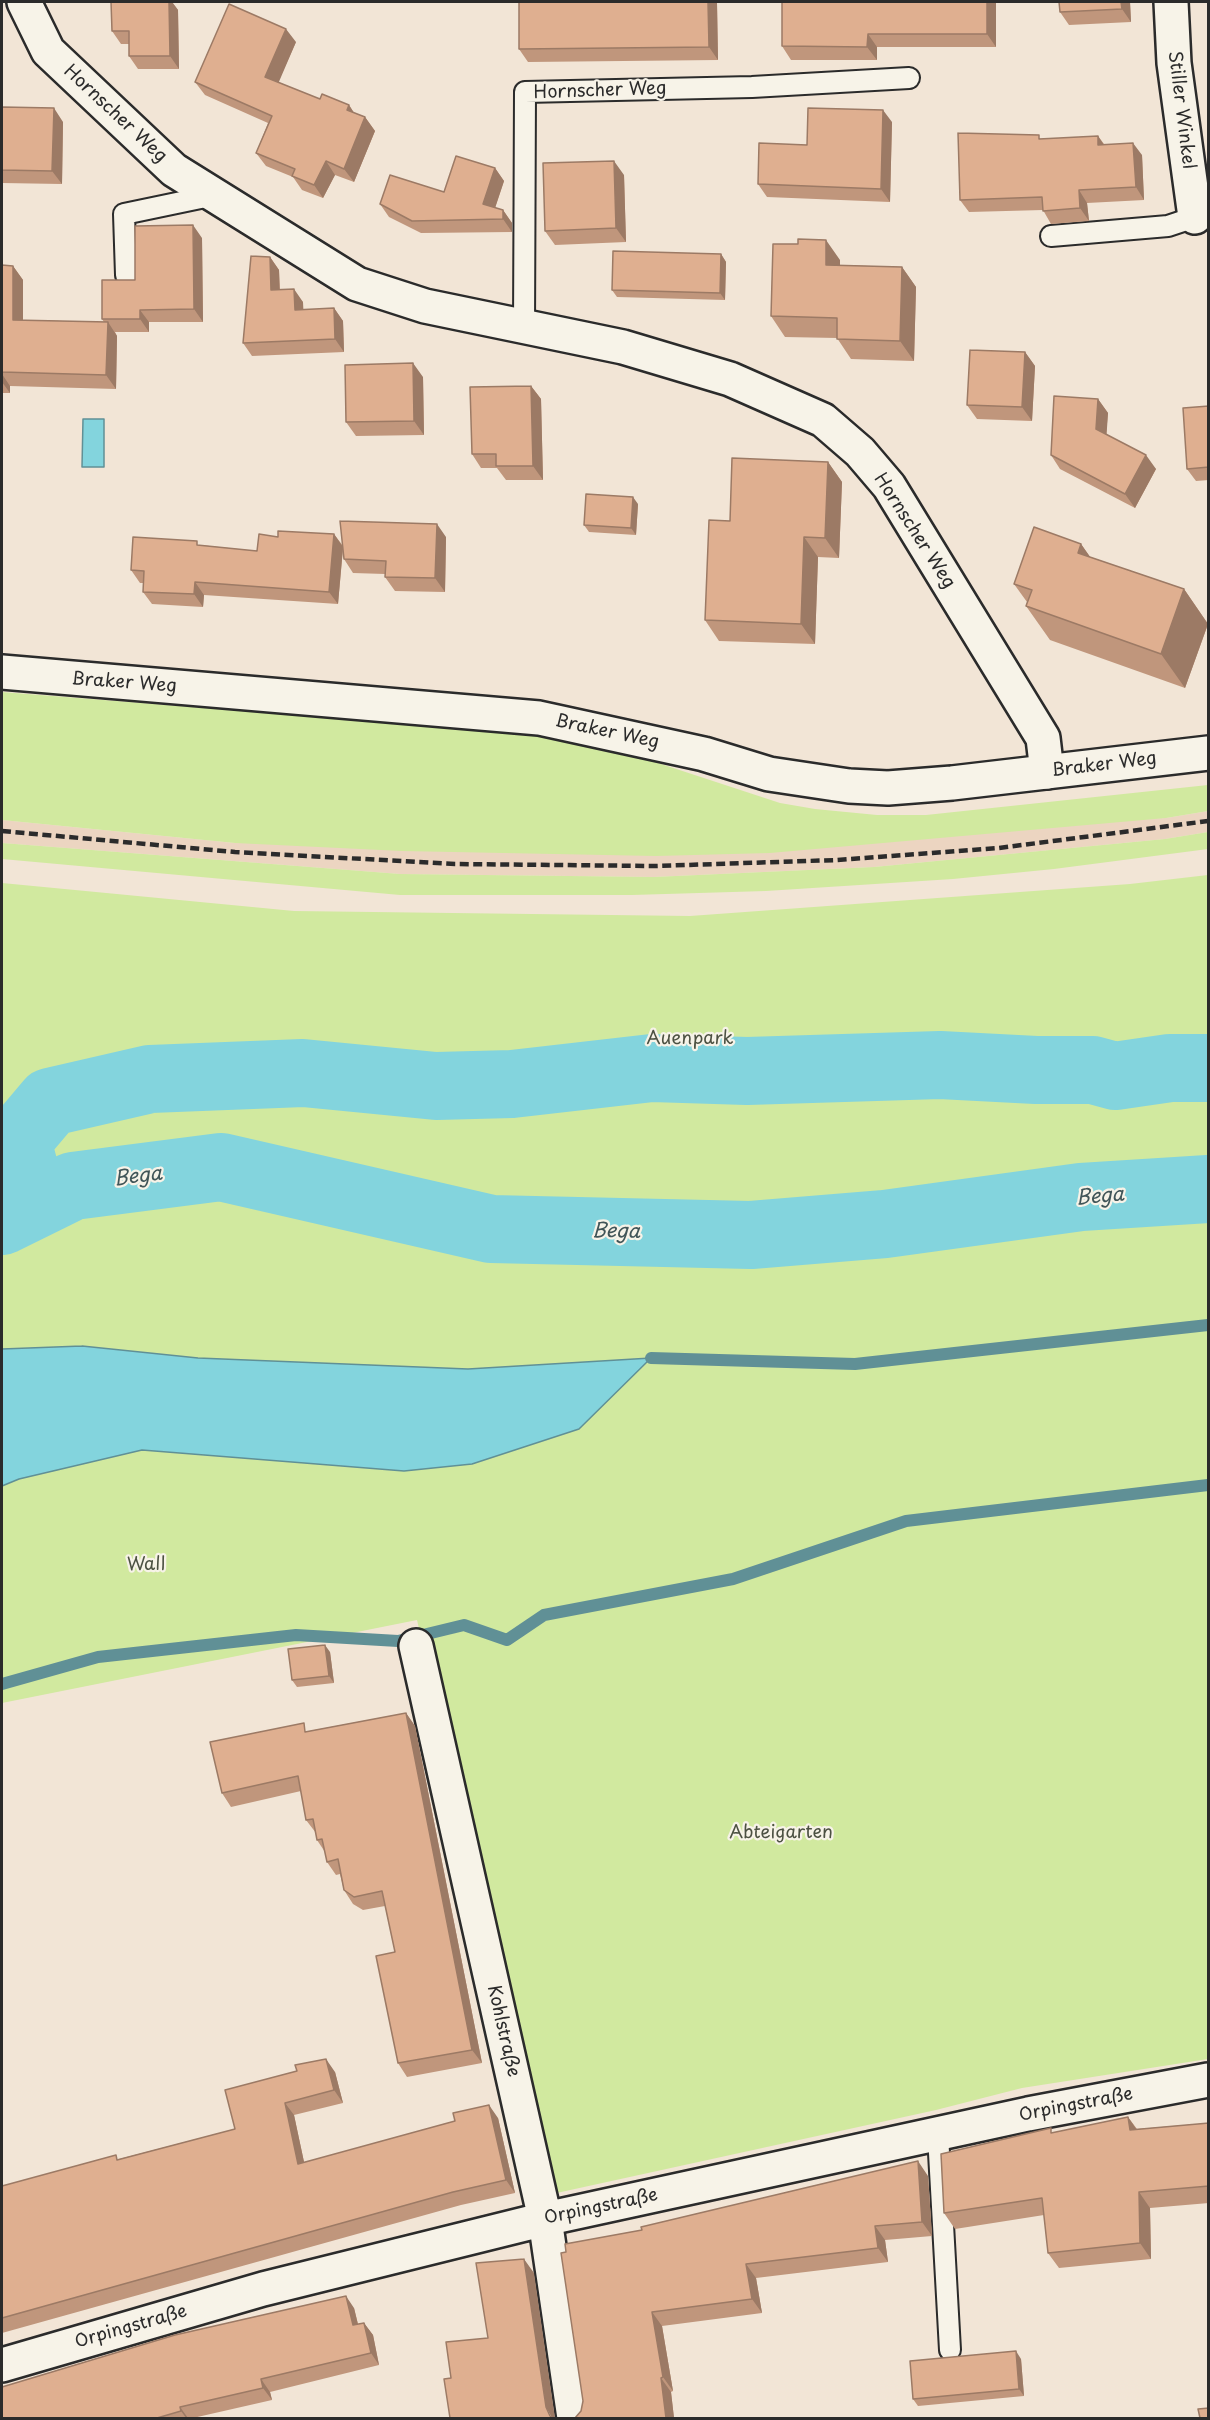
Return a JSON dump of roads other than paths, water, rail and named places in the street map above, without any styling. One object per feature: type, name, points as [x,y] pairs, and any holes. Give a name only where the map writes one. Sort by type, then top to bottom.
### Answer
[{"type":"street","name":"Hornscher Weg","points":[[24,2],[48,51],[174,170],[357,284],[425,306],[623,347],[730,379],[823,420],[860,452],[889,486],[1043,738],[1047,772]]},
{"type":"street","name":"Stiller Winkel","points":[[1171,2],[1174,63],[1195,217]]},
{"type":"street","name":"Braker Weg","points":[[2,672],[539,717],[704,754],[769,774],[849,786],[888,788],[952,783],[1209,753]]},
{"type":"street","name":"Kohlstraße","points":[[416,1646],[545,2219],[574,2418]]},
{"type":"street","name":"Orpingstraße","points":[[2,2365],[263,2289],[545,2219],[1028,2114],[1209,2080]]},
{"type":"lane","name":"Hornscher Weg","points":[[524,328],[525,92],[752,87],[909,78]]},
{"type":"lane","points":[[126,275],[124,214],[214,195]]},
{"type":"lane","points":[[1051,236],[1168,226],[1195,217]]},
{"type":"lane","points":[[938,2135],[950,2350]]},
{"type":"water","points":[[83,419],[104,419],[104,467],[82,467]]},
{"type":"water","points":[[82,1346],[198,1358],[468,1369],[651,1358],[579,1429],[472,1464],[404,1471],[142,1450],[19,1479],[2,1486],[2,1349]]},
{"type":"waterway","name":"Bega","points":[[34,1205],[17,1141],[50,1102],[150,1079],[303,1073],[436,1086],[512,1084],[652,1068],[747,1071],[940,1065],[1036,1070],[1093,1070],[1115,1076],[1170,1068],[1208,1068]]},
{"type":"waterway","name":"Bega","points":[[2,1221],[73,1186],[221,1167],[491,1229],[751,1235],[885,1224],[1081,1197],[1208,1189]]},
{"type":"waterway","name":"Bega","points":[[651,1358],[855,1364],[1208,1325]]},
{"type":"waterway","points":[[2,1684],[98,1657],[296,1635],[398,1641],[464,1625],[507,1640],[544,1615],[733,1579],[906,1521],[1208,1485]]},
{"type":"railway","points":[[2,831],[235,852],[455,864],[656,866],[837,860],[999,848],[1208,821]]},
{"type":"park label","name":"Auenpark","points":[[690,1039]]},
{"type":"park label","name":"Wall","points":[[146,1565]]},
{"type":"park label","name":"Abteigarten","points":[[781,1833]]}]
